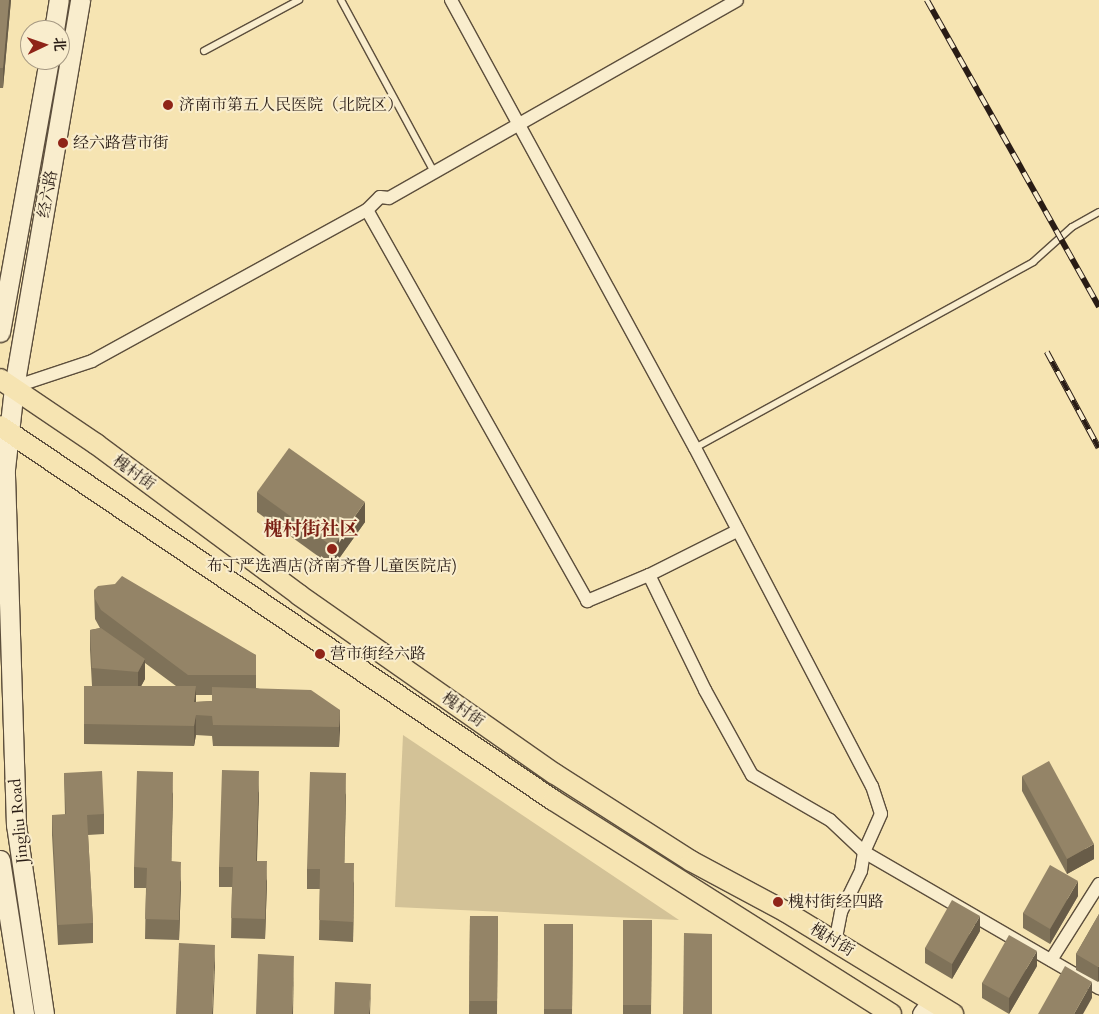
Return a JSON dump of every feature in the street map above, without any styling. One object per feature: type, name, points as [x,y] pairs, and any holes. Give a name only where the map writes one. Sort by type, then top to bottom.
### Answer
[{"type":"main road","points":[[56,20],[59,0]]},
{"type":"main road","name":"经六路","points":[[7,383],[80,0]]},
{"type":"main road","name":"经六路","points":[[0,332],[46,70]]},
{"type":"main road","name":"Jingliu Road","points":[[7,383],[4,429],[16,825],[44,1014]]},
{"type":"main road","name":"槐村街","points":[[7,383],[299,595],[555,774],[691,861],[835,942],[929,1010],[953,1014]]},
{"type":"main road","name":"槐村街","points":[[4,429],[553,800],[891,1014]]},
{"type":"main road","name":"Jingliu Road","points":[[0,860],[24,1014]]},
{"type":"street","points":[[452,0],[517,125],[695,448],[872,786],[880,814],[864,852],[861,871],[841,912],[835,942]]},
{"type":"street","points":[[7,383],[92,361],[368,210],[380,197],[389,198],[737,0]]},
{"type":"street","points":[[368,210],[587,601],[649,575],[737,531]]},
{"type":"street","points":[[649,575],[705,690],[752,775],[830,820],[864,852],[1099,988]]},
{"type":"street","points":[[1051,960],[1099,884]]},
{"type":"lane","points":[[204,51],[298,0]]},
{"type":"lane","points":[[341,0],[434,172]]},
{"type":"lane","points":[[695,448],[1033,262],[1072,227],[1099,212]]},
{"type":"shaded area","points":[[403,735],[679,920],[395,907]]},
{"type":"building","points":[[0,0],[9,0],[3,68],[0,68]]},
{"type":"building","points":[[289,448],[365,502],[333,547],[257,492]]},
{"type":"building","points":[[122,576],[256,655],[256,675],[188,675],[101,610],[95,599],[94,590],[98,586],[115,584]]},
{"type":"building","points":[[101,628],[145,659],[138,672],[92,668],[90,630]]},
{"type":"building","points":[[84,686],[196,686],[194,702],[212,701],[212,687],[311,690],[340,710],[339,727],[213,725],[212,716],[196,715],[194,726],[84,724]]},
{"type":"building","points":[[1049,761],[1094,844],[1067,859],[1022,776]]},
{"type":"building","points":[[222,770],[259,771],[256,861],[267,861],[265,919],[231,918],[233,867],[219,867]]},
{"type":"building","points":[[102,771],[104,814],[87,815],[93,923],[58,925],[52,815],[66,814],[64,773]]},
{"type":"building","points":[[137,771],[173,772],[171,861],[181,862],[179,920],[145,919],[147,868],[134,867]]},
{"type":"building","points":[[310,772],[346,773],[344,863],[354,863],[353,922],[319,920],[320,869],[307,869]]},
{"type":"building","points":[[1050,865],[1078,881],[1050,929],[1023,913]]},
{"type":"building","points":[[952,900],[980,916],[952,964],[925,948]]},
{"type":"building","points":[[1099,914],[1099,966],[1098,967],[1076,954]]},
{"type":"building","points":[[470,916],[498,916],[497,1001],[469,1001]]},
{"type":"building","points":[[623,920],[652,920],[651,1005],[623,1005]]},
{"type":"building","points":[[544,924],[573,924],[572,1009],[544,1009]]},
{"type":"building","points":[[684,933],[712,934],[712,1014],[683,1014]]},
{"type":"building","points":[[1009,935],[1037,951],[1009,998],[982,983]]},
{"type":"building","points":[[179,943],[215,945],[212,1014],[176,1014]]},
{"type":"building","points":[[258,954],[294,956],[292,1014],[256,1014]]},
{"type":"building","points":[[1065,966],[1092,982],[1074,1014],[1038,1014]]},
{"type":"building","points":[[335,982],[371,984],[369,1014],[334,1014]]},
{"type":"railway","points":[[927,0],[1099,307]]},
{"type":"railway","points":[[1047,352],[1099,448]]},
{"type":"place","name":"济南市第五人民医院（北院区）","points":[[168,105]]},
{"type":"place","name":"经六路营市街","points":[[63,143]]},
{"type":"place","name":"布丁严选酒店(济南齐鲁儿童医院店)","points":[[332,549]]},
{"type":"place","name":"营市街经六路","points":[[320,654]]},
{"type":"place","name":"槐村街经四路","points":[[778,902]]},
{"type":"district","name":"槐村街社区","points":[[311,530]]}]
